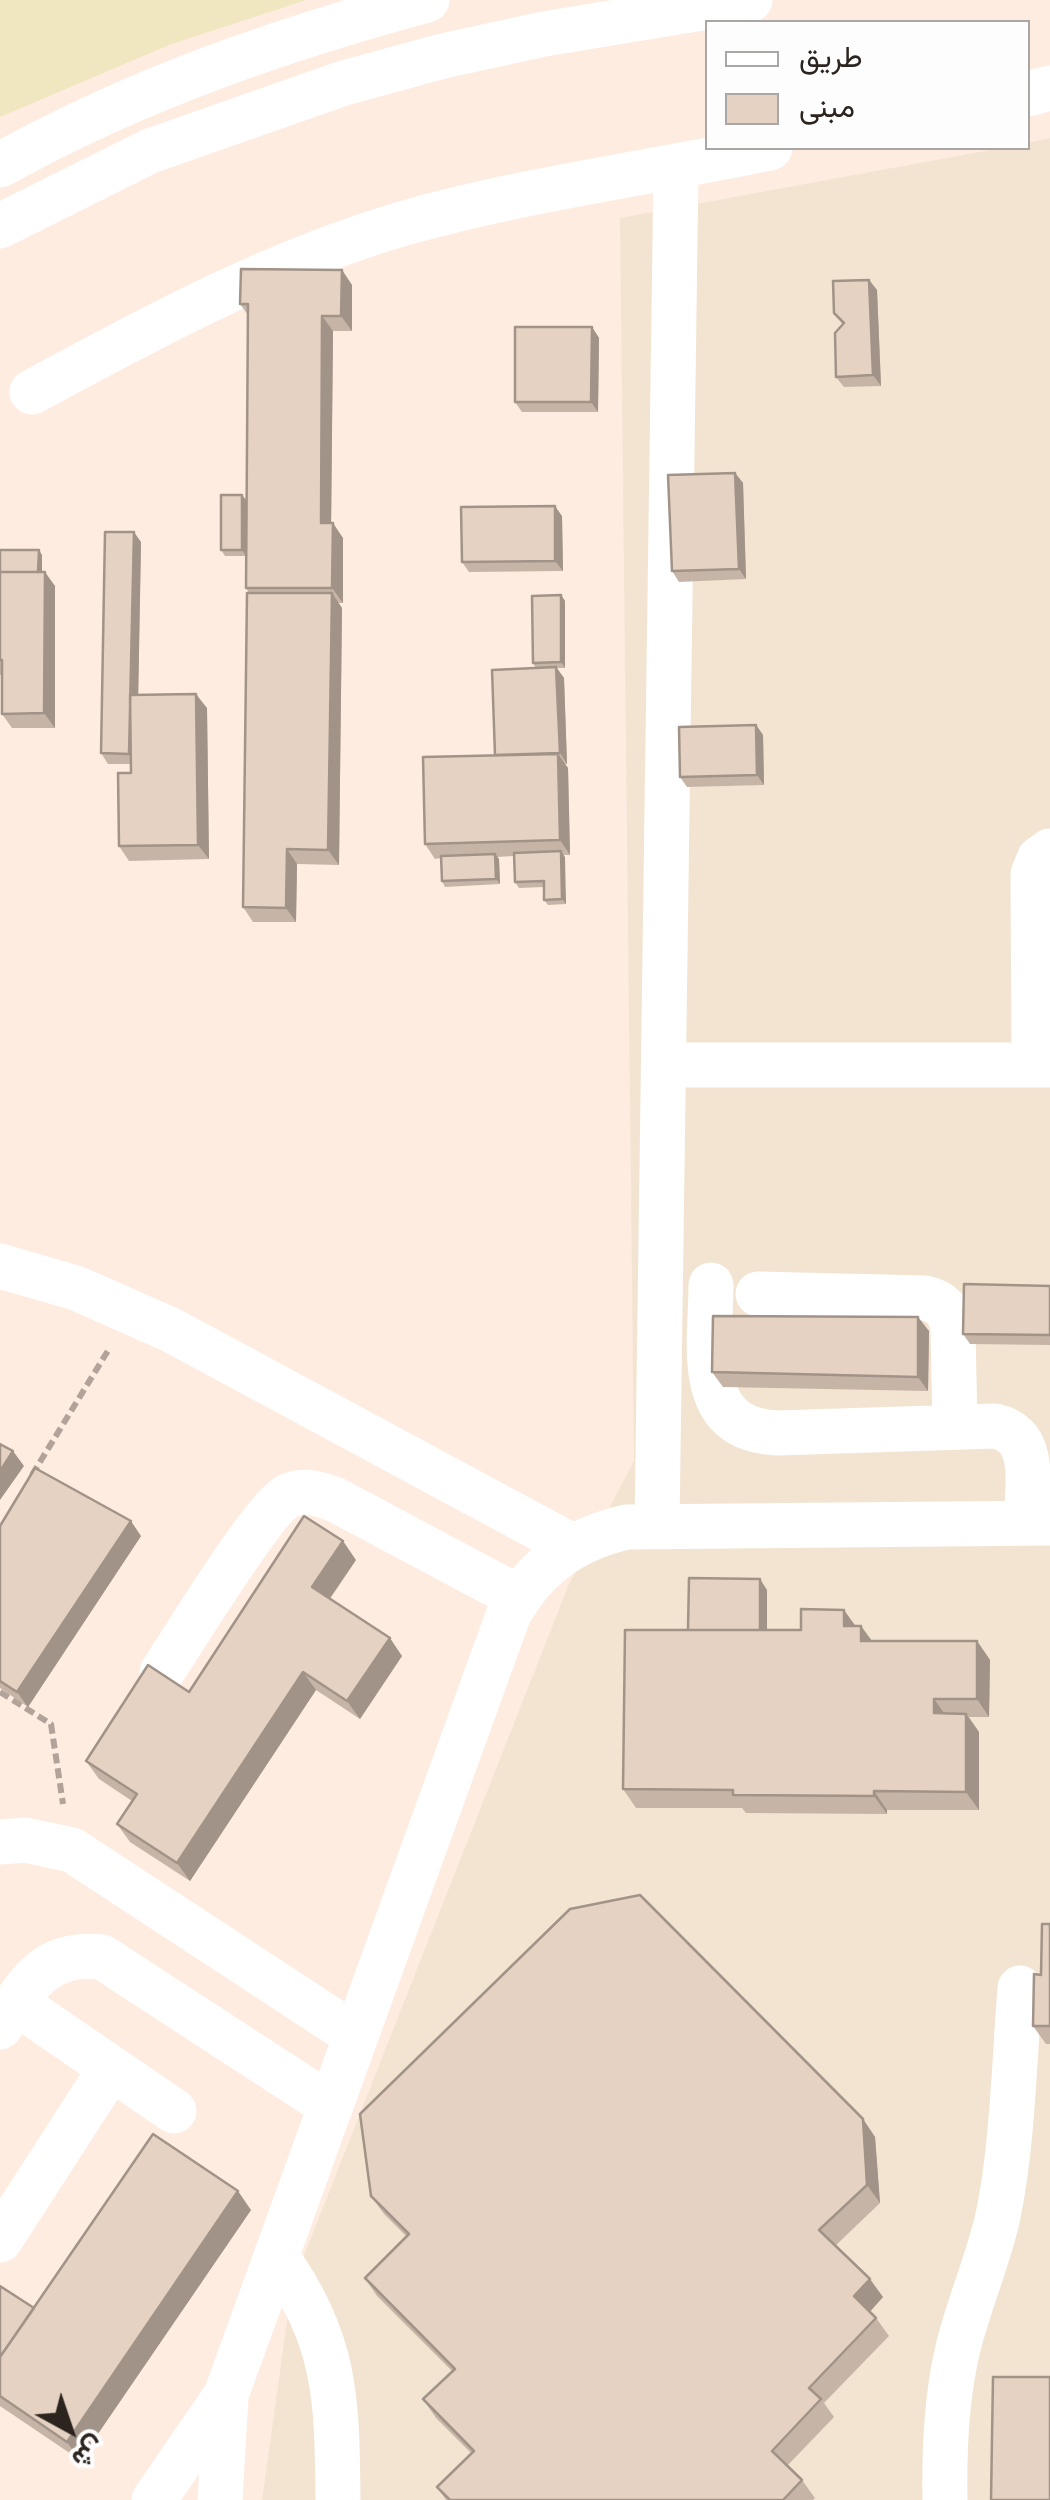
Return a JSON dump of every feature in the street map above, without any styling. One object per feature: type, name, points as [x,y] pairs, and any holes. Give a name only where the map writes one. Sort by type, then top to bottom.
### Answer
[{"type":"street","points":[[0,165],[127,102],[226,61],[326,27],[427,0]]},
{"type":"street","points":[[0,226],[150,151],[344,83],[544,34],[750,0]]},
{"type":"street","points":[[32,392],[168,318],[244,284],[400,225],[482,202],[761,150]]},
{"type":"street","points":[[657,1525],[676,168]]},
{"type":"street","points":[[664,1064],[1042,1065],[1033,874],[1039,860],[1050,851]]},
{"type":"street","points":[[0,1266],[76,1288],[133,1311],[572,1546]]},
{"type":"street","points":[[154,2500],[226,2395],[508,1616],[518,1597],[551,1560],[598,1534],[657,1525],[1038,1524],[1019,1436],[1008,1428],[778,1433],[747,1428],[722,1409],[714,1395],[710,1285]]},
{"type":"street","points":[[758,1294],[925,1298],[942,1305],[953,1330],[955,1428]]},
{"type":"street","points":[[162,1672],[266,1516],[289,1495],[305,1492],[336,1500],[518,1597]]},
{"type":"street","points":[[0,1842],[25,1840],[72,1850],[356,2036]]},
{"type":"street","points":[[102,1957],[142,1894]]},
{"type":"street","points":[[174,2111],[111,2068],[8,2015],[44,1968],[82,1955],[102,1957],[331,2106]]},
{"type":"street","points":[[945,2500],[944,2448],[958,2348],[997,2220],[1004,2178],[1020,1988]]},
{"type":"street","points":[[0,2240],[111,2068]]},
{"type":"street","points":[[276,2256],[297,2285],[326,2352],[337,2424],[338,2500]]},
{"type":"street","points":[[220,2500],[226,2395]]},
{"type":"path","points":[[31,1477],[133,1311]]},
{"type":"path","points":[[0,1692],[51,1724],[64,1803],[49,1843]]},
{"type":"shaded area","points":[[1050,138],[1050,2500],[262,2500],[292,2286],[569,1584],[634,1461],[620,218],[990,150],[1030,150],[1030,143]]},
{"type":"sand","points":[[0,0],[306,0],[169,45],[0,117]]},
{"type":"building","points":[[241,269],[342,270],[341,316],[322,316],[321,523],[333,523],[332,588],[246,588],[248,304],[240,304]]},
{"type":"building","points":[[869,280],[873,375],[836,377],[835,333],[844,323],[834,313],[833,281]]},
{"type":"building","points":[[515,327],[592,327],[591,402],[515,402]]},
{"type":"building","points":[[735,473],[739,569],[672,571],[668,475]]},
{"type":"building","points":[[221,495],[242,495],[242,550],[221,550]]},
{"type":"building","points":[[555,506],[555,561],[462,562],[461,507]]},
{"type":"building","points":[[105,532],[134,532],[129,754],[101,753]]},
{"type":"building","points":[[0,550],[39,550],[38,572],[0,572]]},
{"type":"building","points":[[0,572],[45,572],[44,713],[2,714]]},
{"type":"building","points":[[247,593],[332,593],[328,850],[287,849],[286,908],[243,907]]},
{"type":"building","points":[[561,595],[561,662],[533,663],[532,596]]},
{"type":"building","points":[[556,667],[560,753],[495,755],[492,670]]},
{"type":"building","points":[[196,694],[198,845],[119,846],[118,773],[131,773],[130,695]]},
{"type":"building","points":[[756,725],[757,775],[680,777],[679,727]]},
{"type":"building","points":[[558,754],[560,840],[425,844],[423,757]]},
{"type":"building","points":[[561,851],[562,899],[544,900],[544,881],[515,882],[514,853]]},
{"type":"building","points":[[495,854],[496,879],[442,881],[441,856]]},
{"type":"building","points":[[964,1284],[1050,1286],[1050,1335],[963,1334]]},
{"type":"building","points":[[713,1316],[918,1317],[918,1377],[712,1372]]},
{"type":"building","points":[[0,1444],[13,1451],[0,1471]]},
{"type":"building","points":[[35,1468],[131,1521],[17,1692],[0,1681],[0,1526]]},
{"type":"building","points":[[304,1516],[343,1541],[312,1587],[390,1638],[347,1701],[303,1672],[177,1863],[117,1824],[137,1794],[86,1761],[148,1665],[189,1692]]},
{"type":"building","points":[[689,1578],[760,1579],[760,1630],[688,1630]]},
{"type":"building","points":[[801,1609],[844,1610],[844,1626],[861,1626],[861,1641],[977,1641],[977,1699],[934,1699],[934,1713],[966,1714],[966,1792],[733,1795],[733,1790],[623,1789],[625,1630],[801,1630]]},
{"type":"building","points":[[640,1895],[863,2119],[867,2185],[819,2230],[870,2279],[854,2296],[876,2318],[809,2388],[821,2399],[772,2451],[802,2480],[783,2500],[450,2500],[437,2487],[474,2451],[423,2399],[455,2369],[365,2278],[409,2234],[371,2196],[360,2114],[570,1909]]},
{"type":"building","points":[[1042,1924],[1050,1924],[1050,2026],[1033,2026],[1034,1974],[1041,1975]]},
{"type":"building","points":[[153,2134],[238,2191],[67,2442],[0,2396],[0,2357]]},
{"type":"building","points":[[0,2286],[34,2308],[0,2357]]},
{"type":"building","points":[[993,2377],[1050,2377],[1050,2500],[991,2500]]}]
